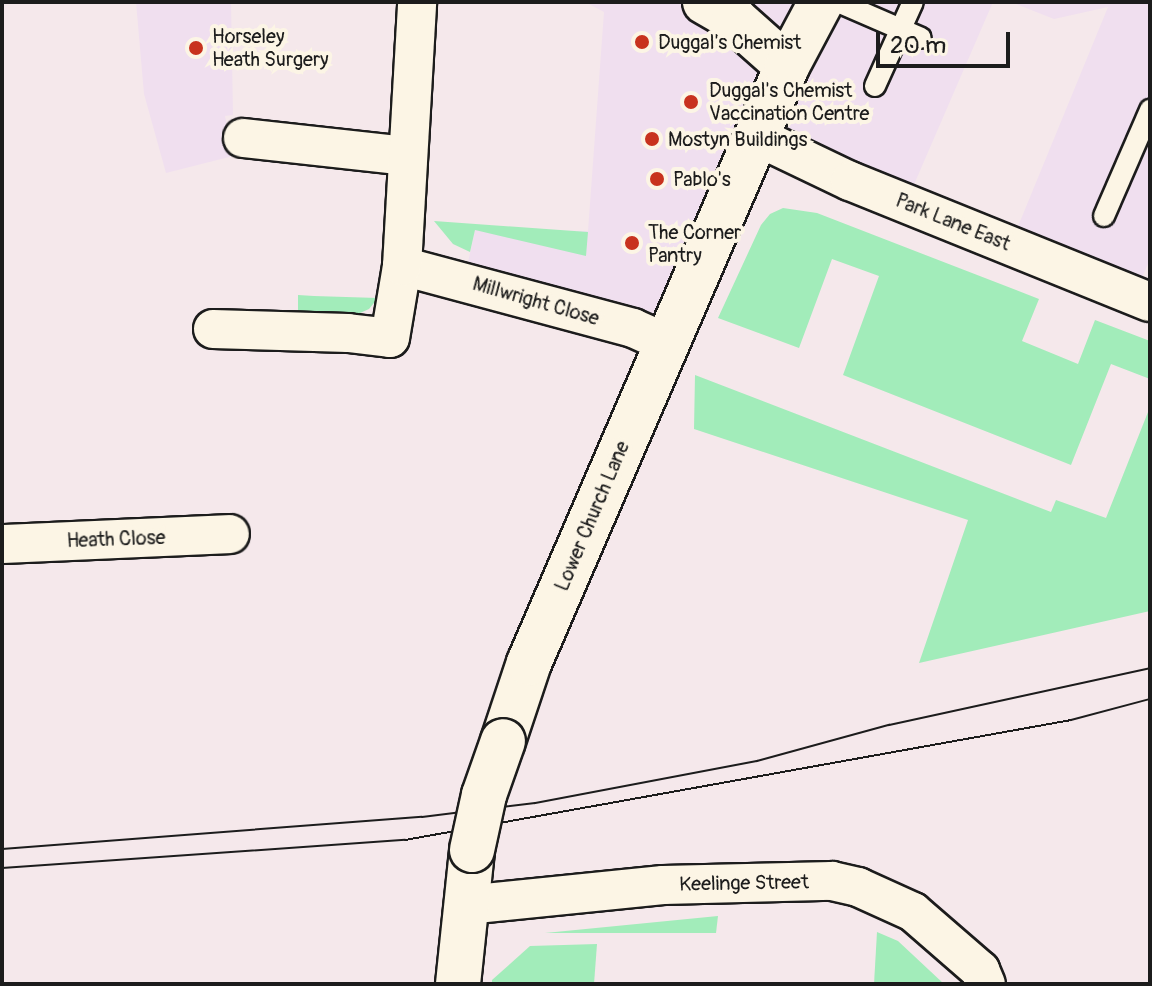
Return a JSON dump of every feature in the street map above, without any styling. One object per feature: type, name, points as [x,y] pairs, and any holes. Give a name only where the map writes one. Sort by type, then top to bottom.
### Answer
[{"type":"main road","points":[[705,2],[734,19],[787,66]]},
{"type":"main road","name":"Lower Church Lane","points":[[458,984],[472,850],[484,795],[529,663],[787,66],[819,8]]},
{"type":"street","points":[[213,329],[348,333],[390,338],[402,266],[417,2]]},
{"type":"street","name":"Park Lane East","points":[[758,137],[850,181],[1150,302]]},
{"type":"street","points":[[243,138],[407,156]]},
{"type":"street","name":"Millwright Close","points":[[402,266],[633,328],[667,343]]},
{"type":"street","name":"Heath Close","points":[[2,544],[230,534]]},
{"type":"street","name":"Keelinge Street","points":[[466,905],[663,885],[832,881],[858,887],[913,912],[980,970],[986,984]]},
{"type":"lane","points":[[875,86],[913,2]]},
{"type":"lane","points":[[819,8],[901,29],[921,38]]},
{"type":"lane","points":[[1104,216],[1150,110]]},
{"type":"shaded area","points":[[136,2],[231,2],[233,115],[225,116],[233,156],[166,173],[144,94]]},
{"type":"shaded area","points":[[585,2],[993,2],[906,203],[759,138],[667,343],[464,281],[475,230],[588,231],[604,12]]},
{"type":"shaded area","points":[[1011,2],[1150,2],[1150,259],[1134,296],[1010,246],[1108,7],[1054,19]]},
{"type":"green space","points":[[783,208],[817,213],[1039,299],[1022,341],[1078,364],[1095,320],[1150,341],[1150,379],[1111,364],[1071,465],[843,375],[879,276],[832,259],[799,348],[718,318],[761,225],[770,214]]},
{"type":"green space","points":[[434,221],[588,232],[586,256],[475,230],[470,252],[453,244]]},
{"type":"green space","points":[[298,295],[378,298],[369,309],[351,317],[298,316]]},
{"type":"green space","points":[[695,375],[1051,512],[1056,500],[1106,518],[1150,407],[1150,611],[919,663],[968,520],[694,429]]},
{"type":"green space","points":[[718,916],[716,933],[545,933]]},
{"type":"green space","points":[[877,932],[898,941],[944,984],[874,984]]},
{"type":"green space","points":[[597,944],[594,984],[492,984],[492,980],[530,946]]},
{"type":"tram line","points":[[2,849],[422,817],[535,803],[757,761],[889,725],[1150,668]]},
{"type":"tram line","points":[[2,868],[405,840],[1071,720],[1150,699]]},
{"type":"place","name":"Duggal's Chemist","points":[[642,42]]},
{"type":"place","name":"Horseley Heath Surgery","points":[[196,48]]},
{"type":"place","name":"Duggal's Chemist Vaccination Centre","points":[[691,102]]},
{"type":"place","name":"Mostyn Buildings","points":[[652,139]]},
{"type":"place","name":"Pablo's","points":[[657,179]]},
{"type":"place","name":"The Corner Pantry","points":[[632,243]]}]
